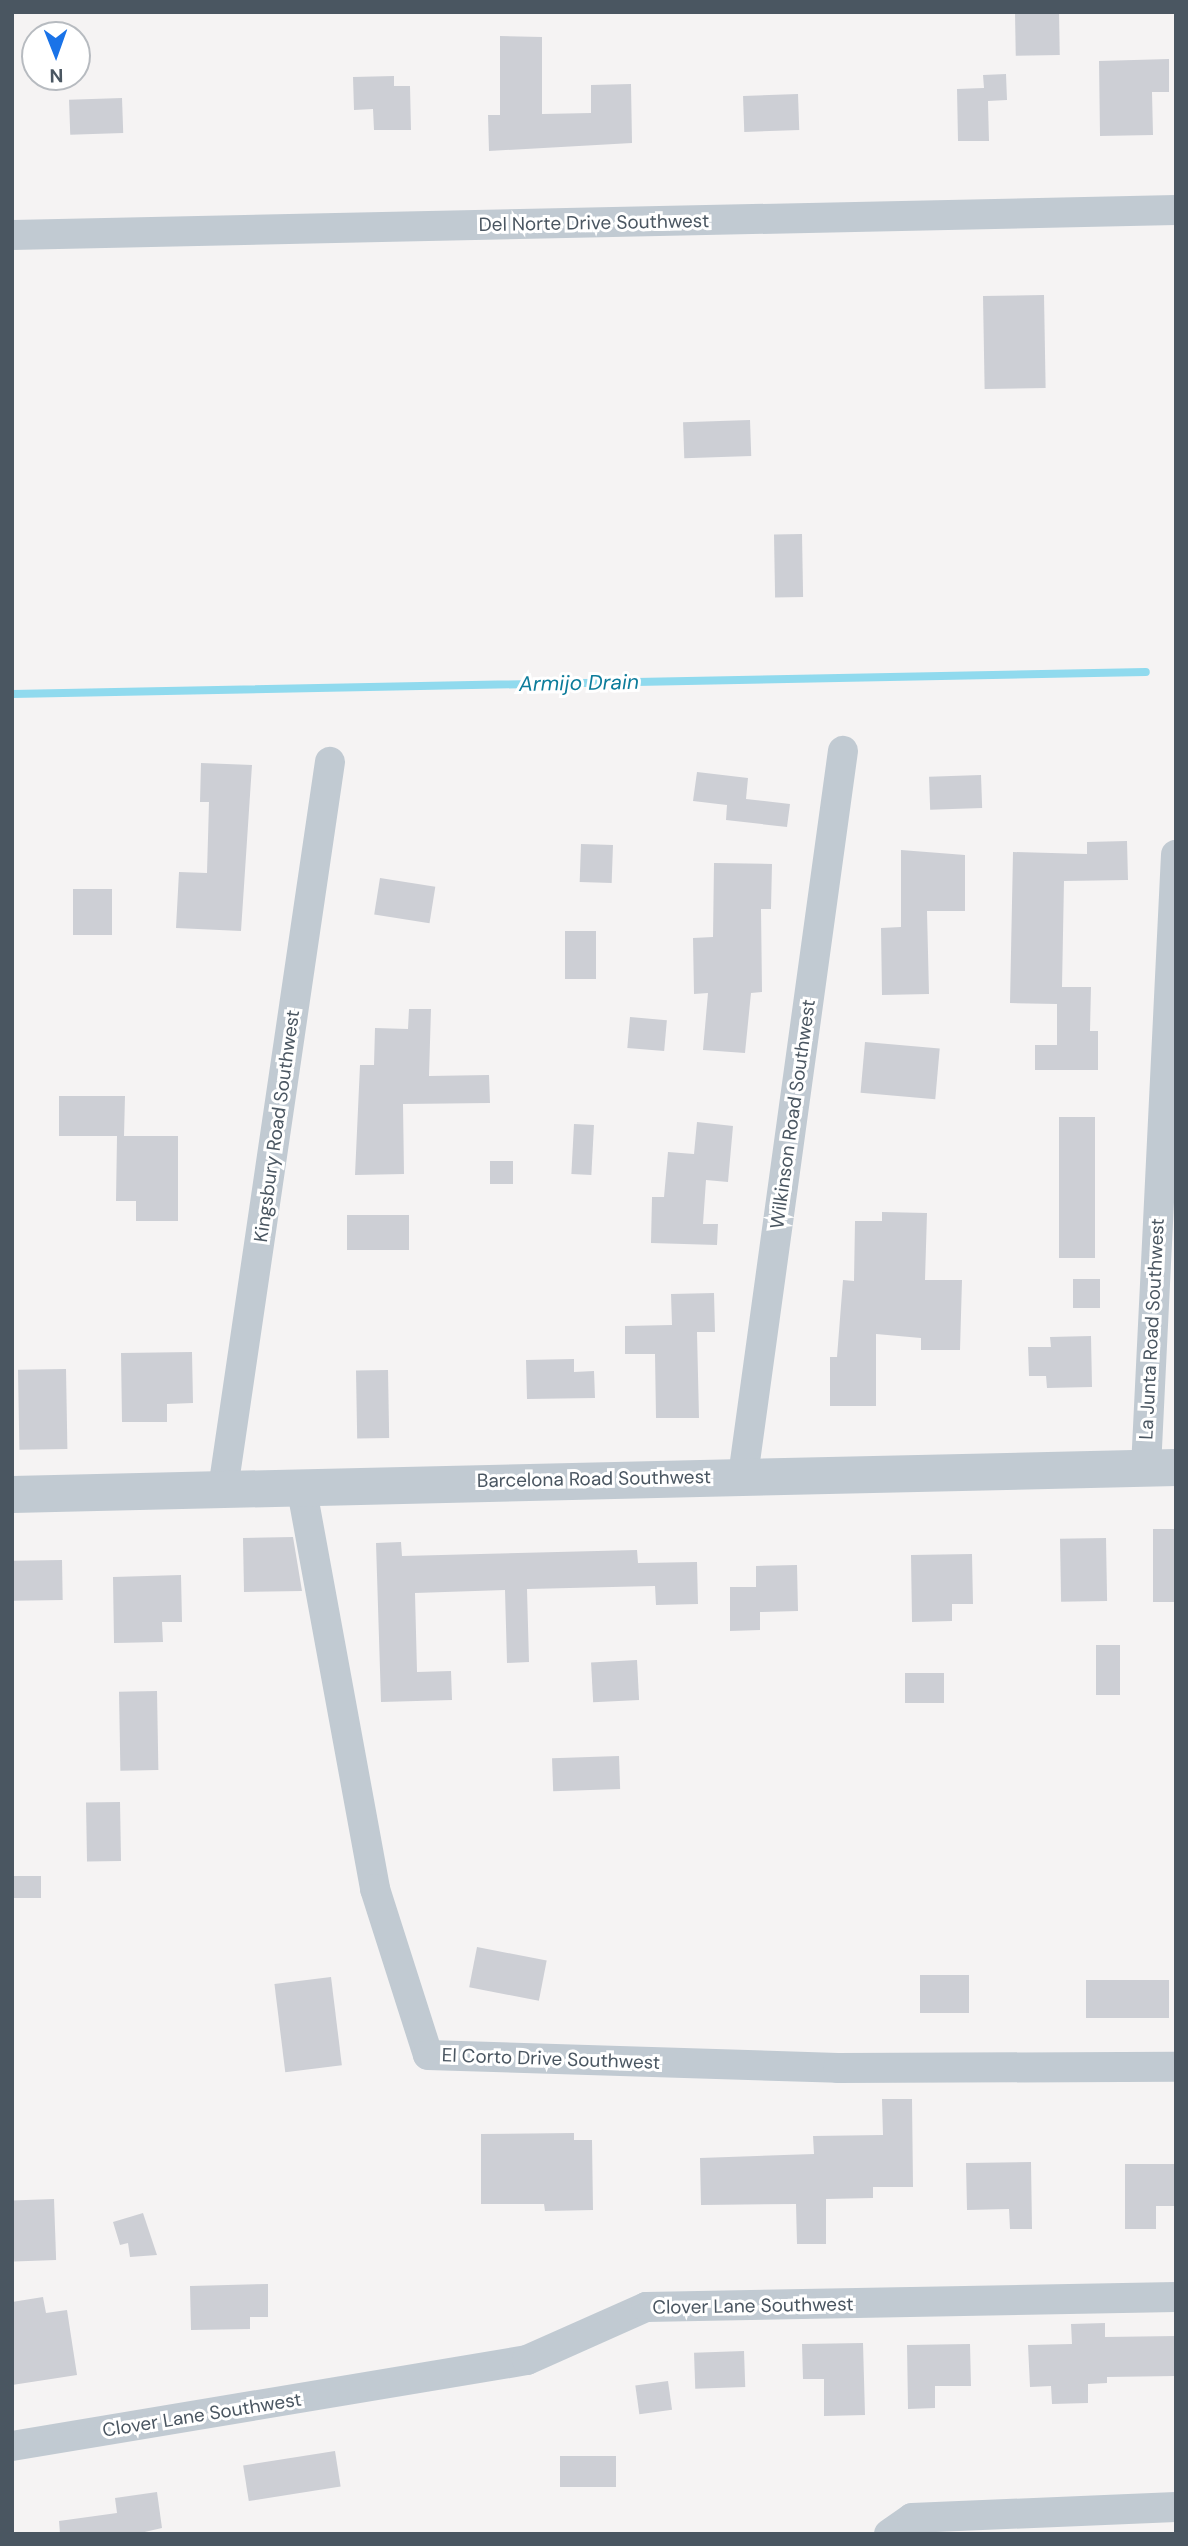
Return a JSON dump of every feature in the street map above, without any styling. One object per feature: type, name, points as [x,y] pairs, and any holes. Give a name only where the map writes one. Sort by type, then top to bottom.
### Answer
[{"type":"street","name":"Del Norte Drive Southwest","points":[[12,235],[1176,210]]},
{"type":"street","name":"Wilkinson Road Southwest","points":[[743,1476],[844,751]]},
{"type":"street","name":"Kingsbury Road Southwest","points":[[223,1489],[330,762]]},
{"type":"street","name":"La Junta Road Southwest","points":[[1161,1468],[1176,855]]},
{"type":"street","name":"Barcelona Road Southwest","points":[[12,1494],[301,1485],[1161,1468]]},
{"type":"street","name":"El Corto Drive Southwest","points":[[301,1485],[375,1889],[428,2055],[838,2068],[1176,2067]]},
{"type":"street","name":"Clover Lane Southwest","points":[[12,2446],[527,2360],[646,2307],[1176,2297]]},
{"type":"street","points":[[889,2534],[912,2518],[1176,2507]]},
{"type":"building","points":[[1059,12],[1060,55],[1016,56],[1015,13]]},
{"type":"building","points":[[500,36],[542,37],[542,114],[591,113],[591,85],[631,84],[632,143],[489,151],[488,115],[500,115]]},
{"type":"building","points":[[1169,59],[1169,92],[1152,92],[1153,135],[1100,136],[1099,61]]},
{"type":"building","points":[[1006,74],[1007,100],[988,101],[989,141],[958,141],[957,89],[984,88],[983,75]]},
{"type":"building","points":[[394,76],[394,86],[410,86],[411,130],[374,130],[373,109],[354,110],[353,77]]},
{"type":"building","points":[[798,94],[799,130],[744,132],[743,96]]},
{"type":"building","points":[[122,98],[123,133],[70,135],[69,100]]},
{"type":"building","points":[[1044,295],[1046,388],[985,389],[983,296]]},
{"type":"building","points":[[750,420],[751,456],[684,458],[683,422]]},
{"type":"building","points":[[774,534],[802,534],[803,597],[775,597]]},
{"type":"building","points":[[201,763],[252,765],[241,931],[176,928],[179,872],[207,873],[209,802],[200,802]]},
{"type":"building","points":[[697,772],[748,778],[746,799],[790,804],[787,827],[726,820],[727,805],[693,801]]},
{"type":"building","points":[[981,775],[982,808],[930,810],[929,777]]},
{"type":"building","points":[[1127,841],[1128,880],[1064,881],[1062,987],[1091,987],[1090,1031],[1098,1031],[1098,1070],[1035,1070],[1035,1045],[1057,1045],[1057,1004],[1010,1003],[1013,852],[1087,854],[1087,842]]},
{"type":"building","points":[[581,844],[613,845],[612,883],[580,882]]},
{"type":"building","points":[[901,850],[965,855],[965,911],[927,911],[929,994],[882,995],[881,928],[901,927]]},
{"type":"building","points":[[714,863],[772,864],[771,909],[761,909],[762,992],[751,993],[745,1053],[703,1050],[708,993],[694,994],[693,938],[713,937]]},
{"type":"building","points":[[380,878],[435,887],[430,923],[374,915]]},
{"type":"building","points":[[73,889],[112,889],[112,935],[73,935]]},
{"type":"building","points":[[565,931],[596,931],[596,979],[565,979]]},
{"type":"building","points":[[409,1009],[431,1009],[429,1076],[489,1075],[490,1103],[403,1104],[404,1174],[355,1175],[360,1065],[374,1065],[375,1028],[408,1029]]},
{"type":"building","points":[[630,1017],[667,1020],[664,1051],[627,1048]]},
{"type":"building","points":[[865,1042],[940,1049],[935,1099],[861,1093]]},
{"type":"building","points":[[59,1096],[125,1096],[124,1136],[178,1136],[178,1221],[136,1221],[136,1201],[116,1201],[117,1136],[59,1136]]},
{"type":"building","points":[[1059,1117],[1095,1117],[1095,1258],[1059,1258]]},
{"type":"building","points":[[697,1122],[733,1126],[728,1182],[706,1180],[703,1224],[718,1224],[717,1245],[651,1243],[652,1197],[664,1197],[668,1152],[694,1154]]},
{"type":"building","points":[[574,1124],[594,1125],[591,1175],[571,1174]]},
{"type":"building","points":[[490,1161],[513,1161],[513,1184],[490,1184]]},
{"type":"building","points":[[882,1212],[927,1213],[925,1280],[962,1280],[960,1350],[921,1350],[921,1338],[876,1334],[876,1406],[830,1406],[830,1357],[837,1357],[843,1280],[854,1281],[855,1221],[882,1221]]},
{"type":"building","points":[[347,1215],[409,1215],[409,1250],[347,1250]]},
{"type":"building","points":[[1073,1279],[1100,1279],[1100,1308],[1073,1308]]},
{"type":"building","points":[[714,1293],[715,1332],[697,1332],[699,1418],[656,1418],[655,1354],[625,1354],[625,1326],[672,1325],[671,1294]]},
{"type":"building","points":[[1091,1336],[1092,1387],[1047,1388],[1046,1376],[1029,1376],[1028,1347],[1051,1347],[1050,1337]]},
{"type":"building","points":[[192,1352],[193,1403],[167,1404],[167,1422],[122,1422],[121,1353]]},
{"type":"building","points":[[574,1359],[574,1372],[594,1371],[595,1398],[527,1399],[526,1360]]},
{"type":"building","points":[[66,1369],[67,1449],[19,1450],[18,1370]]},
{"type":"building","points":[[388,1370],[389,1438],[357,1439],[356,1371]]},
{"type":"building","points":[[1153,1529],[1176,1529],[1176,1602],[1153,1602]]},
{"type":"building","points":[[293,1537],[302,1591],[244,1592],[243,1538]]},
{"type":"building","points":[[1106,1538],[1107,1601],[1061,1602],[1060,1539]]},
{"type":"building","points":[[401,1542],[402,1556],[637,1550],[638,1563],[697,1562],[698,1604],[656,1605],[655,1586],[527,1589],[529,1662],[507,1663],[505,1590],[415,1593],[417,1672],[451,1671],[452,1700],[381,1702],[376,1543]]},
{"type":"building","points":[[972,1554],[973,1604],[952,1604],[952,1621],[912,1622],[911,1555]]},
{"type":"building","points":[[62,1560],[63,1600],[13,1601],[12,1561]]},
{"type":"building","points":[[797,1565],[798,1611],[760,1612],[760,1630],[730,1631],[730,1587],[756,1587],[756,1566]]},
{"type":"building","points":[[181,1575],[182,1622],[162,1622],[163,1642],[114,1643],[113,1577]]},
{"type":"building","points":[[1096,1645],[1120,1645],[1120,1695],[1096,1695]]},
{"type":"building","points":[[637,1660],[639,1700],[593,1702],[591,1662]]},
{"type":"building","points":[[905,1673],[944,1673],[944,1703],[905,1703]]},
{"type":"building","points":[[157,1691],[158,1770],[120,1771],[119,1692]]},
{"type":"building","points":[[619,1756],[620,1789],[553,1791],[552,1758]]},
{"type":"building","points":[[120,1802],[121,1861],[87,1862],[86,1803]]},
{"type":"building","points":[[12,1876],[41,1876],[41,1898],[12,1898]]},
{"type":"building","points":[[477,1947],[547,1961],[539,2001],[469,1987]]},
{"type":"building","points":[[920,1975],[969,1975],[969,2013],[920,2013]]},
{"type":"building","points":[[331,1977],[342,2065],[285,2072],[274,1984]]},
{"type":"building","points":[[1086,1980],[1169,1980],[1169,2018],[1086,2018]]},
{"type":"building","points":[[882,2099],[912,2099],[913,2187],[873,2187],[873,2198],[826,2199],[826,2244],[797,2244],[796,2204],[701,2205],[700,2158],[814,2154],[813,2136],[883,2135]]},
{"type":"building","points":[[574,2133],[574,2140],[592,2140],[593,2210],[545,2211],[544,2204],[481,2204],[481,2134]]},
{"type":"building","points":[[1031,2162],[1032,2229],[1010,2229],[1009,2209],[967,2210],[966,2163]]},
{"type":"building","points":[[1125,2164],[1176,2164],[1176,2206],[1156,2206],[1156,2229],[1125,2229]]},
{"type":"building","points":[[54,2199],[56,2260],[14,2261],[12,2200]]},
{"type":"building","points":[[143,2213],[157,2255],[130,2257],[128,2243],[120,2245],[113,2222]]},
{"type":"building","points":[[268,2284],[268,2317],[250,2317],[250,2329],[191,2330],[190,2286]]},
{"type":"building","points":[[43,2297],[46,2313],[67,2310],[77,2375],[12,2385],[12,2302]]},
{"type":"building","points":[[1105,2323],[1105,2337],[1176,2336],[1176,2376],[1107,2377],[1107,2383],[1088,2384],[1088,2403],[1052,2404],[1051,2386],[1030,2387],[1028,2345],[1072,2344],[1071,2324]]},
{"type":"building","points":[[863,2343],[865,2415],[824,2416],[824,2379],[803,2379],[802,2344]]},
{"type":"building","points":[[970,2344],[971,2386],[935,2386],[935,2408],[908,2409],[907,2345]]},
{"type":"building","points":[[744,2351],[745,2387],[695,2389],[694,2353]]},
{"type":"building","points":[[668,2381],[672,2410],[639,2414],[635,2386]]},
{"type":"building","points":[[335,2451],[341,2487],[249,2501],[243,2466]]},
{"type":"building","points":[[560,2456],[616,2456],[616,2487],[560,2487]]},
{"type":"building","points":[[157,2492],[162,2528],[136,2534],[60,2534],[59,2521],[117,2513],[115,2498]]},
{"type":"waterway","name":"Armijo Drain","points":[[12,694],[1146,672]]}]
